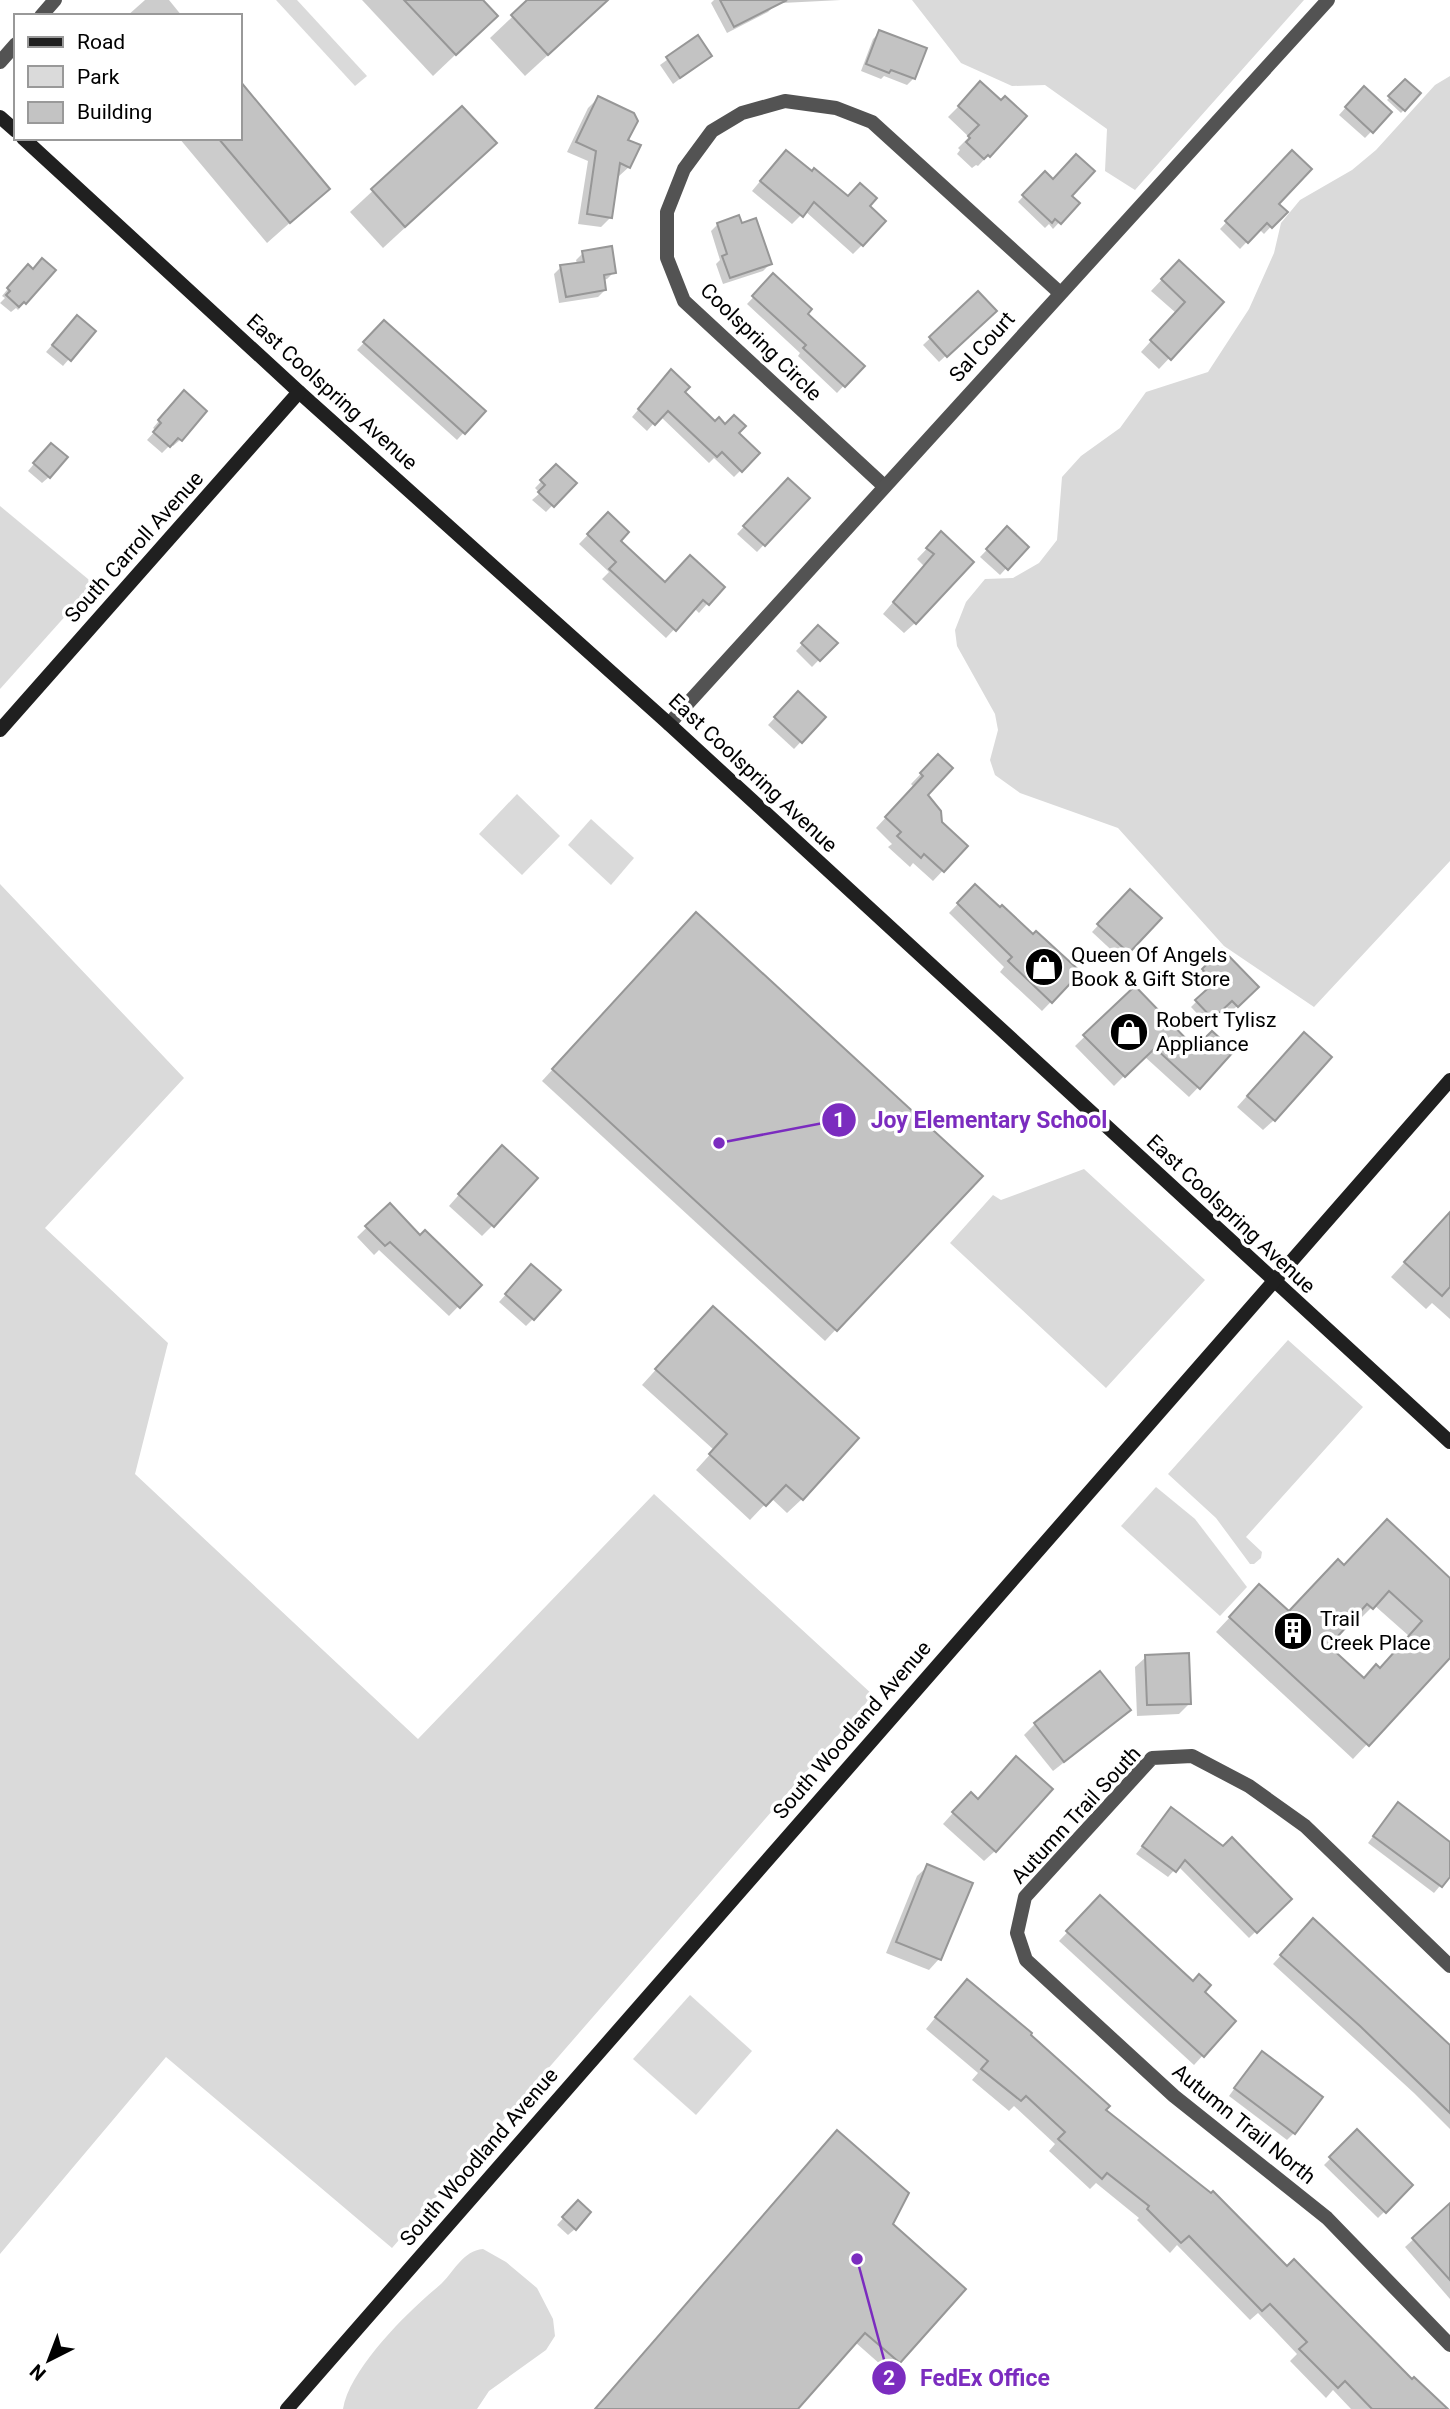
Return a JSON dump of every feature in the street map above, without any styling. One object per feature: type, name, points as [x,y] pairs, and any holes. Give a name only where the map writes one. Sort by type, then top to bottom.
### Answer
[{"type":"street","points":[[43,14],[55,0]]},
{"type":"street","name":"Sal Court","points":[[669,724],[1328,0]]},
{"type":"street","points":[[0,62],[14,46]]},
{"type":"street","name":"Coolspring Circle","points":[[884,486],[684,301],[667,258],[667,212],[684,169],[712,131],[742,113],[785,101],[836,108],[872,122],[1060,293]]},
{"type":"street","points":[[0,117],[14,129]]},
{"type":"street","name":"East Coolspring Avenue","points":[[25,140],[299,392],[669,724],[1450,1442]]},
{"type":"street","name":"South Carroll Avenue","points":[[0,730],[299,392]]},
{"type":"street","name":"South Woodland Avenue","points":[[287,2409],[1450,1080]]},
{"type":"street","name":"Autumn Trail South","points":[[1017,1933],[1025,1897],[1152,1758],[1192,1756],[1249,1786],[1305,1826],[1450,1966]]},
{"type":"street","name":"Autumn Trail North","points":[[1017,1933],[1026,1960],[1174,2096],[1328,2218],[1450,2345]]},
{"type":"green space","points":[[276,0],[297,0],[367,76],[355,86]]},
{"type":"green space","points":[[912,0],[1304,0],[1135,190],[1105,171],[1107,129],[1045,85],[1012,86],[961,63]]},
{"type":"green space","points":[[1450,76],[1450,861],[1314,1007],[1224,946],[1118,828],[1020,793],[995,775],[990,760],[998,730],[995,714],[957,646],[955,630],[966,602],[985,579],[1013,578],[1039,563],[1057,540],[1062,477],[1081,456],[1120,428],[1146,392],[1208,372],[1249,309],[1274,253],[1281,223],[1300,200],[1352,170],[1376,150],[1435,85]]},
{"type":"green space","points":[[0,506],[94,584],[0,689]]},
{"type":"green space","points":[[517,794],[560,836],[522,875],[479,834]]},
{"type":"green space","points":[[591,819],[634,858],[611,885],[568,845]]},
{"type":"green space","points":[[0,884],[184,1078],[45,1228],[168,1343],[135,1474],[418,1739],[654,1494],[873,1695],[392,2248],[166,2057],[0,2254]]},
{"type":"green space","points":[[1084,1169],[1205,1280],[1106,1388],[950,1243],[993,1195],[1001,1200]]},
{"type":"green space","points":[[1288,1340],[1363,1407],[1246,1537],[1262,1552],[1261,1558],[1250,1564],[1216,1518],[1168,1474]]},
{"type":"green space","points":[[1156,1487],[1195,1519],[1247,1587],[1220,1616],[1121,1526]]},
{"type":"green space","points":[[690,1995],[752,2051],[696,2115],[633,2059]]},
{"type":"green space","points":[[483,2249],[506,2262],[537,2288],[553,2319],[555,2336],[546,2350],[489,2391],[477,2409],[343,2409],[355,2379],[376,2348],[465,2257]]},
{"type":"building","points":[[404,0],[483,0],[498,16],[456,55]]},
{"type":"building","points":[[527,0],[608,0],[548,55],[511,15]]},
{"type":"building","points":[[720,0],[787,0],[734,27]]},
{"type":"building","points":[[879,30],[927,48],[915,79],[866,64]]},
{"type":"building","points":[[698,35],[712,56],[680,78],[666,57]]},
{"type":"building","points":[[1405,79],[1421,93],[1405,111],[1388,96]]},
{"type":"building","points":[[980,81],[1001,100],[1005,96],[1027,116],[990,157],[988,155],[984,159],[966,142],[979,125],[958,106]]},
{"type":"building","points":[[242,83],[330,189],[290,223],[220,140],[242,140]]},
{"type":"building","points":[[1364,86],[1392,112],[1373,133],[1345,107]]},
{"type":"building","points":[[598,96],[634,113],[638,121],[628,140],[641,145],[630,168],[620,163],[612,218],[587,214],[596,151],[576,142]]},
{"type":"building","points":[[462,106],[497,143],[405,227],[371,189]]},
{"type":"building","points":[[786,150],[812,171],[814,168],[848,196],[860,183],[877,198],[870,206],[886,221],[863,246],[814,202],[803,217],[760,181]]},
{"type":"building","points":[[1292,150],[1312,169],[1279,204],[1288,212],[1272,228],[1267,223],[1248,243],[1225,221]]},
{"type":"building","points":[[1076,154],[1095,171],[1072,196],[1080,203],[1061,224],[1055,219],[1052,223],[1022,195],[1045,171],[1053,179]]},
{"type":"building","points":[[739,215],[742,223],[756,218],[772,264],[730,278],[722,256],[727,254],[717,223]]},
{"type":"building","points":[[612,246],[616,273],[604,275],[606,290],[566,297],[560,265],[584,262],[582,251]]},
{"type":"building","points":[[42,258],[56,270],[26,304],[24,302],[19,307],[6,295],[10,291],[7,288],[28,264],[33,269]]},
{"type":"building","points":[[1179,260],[1224,302],[1171,360],[1150,340],[1185,302],[1161,279]]},
{"type":"building","points":[[773,273],[812,309],[808,314],[865,366],[845,387],[803,348],[806,345],[752,296]]},
{"type":"building","points":[[978,291],[997,311],[947,357],[929,337]]},
{"type":"building","points":[[77,315],[96,331],[71,361],[52,345]]},
{"type":"building","points":[[384,320],[486,411],[465,434],[363,342]]},
{"type":"building","points":[[671,369],[690,387],[685,392],[715,421],[719,417],[725,424],[734,415],[746,426],[739,433],[760,453],[742,472],[722,452],[717,457],[668,411],[655,425],[638,409]]},
{"type":"building","points":[[184,390],[207,411],[182,441],[178,438],[170,447],[153,432],[161,423],[158,420]]},
{"type":"building","points":[[51,443],[68,457],[50,478],[33,463]]},
{"type":"building","points":[[556,464],[577,483],[554,507],[538,492],[545,485],[540,480]]},
{"type":"building","points":[[788,478],[810,498],[765,546],[743,526]]},
{"type":"building","points":[[608,512],[629,532],[621,541],[665,582],[690,555],[725,587],[709,605],[703,600],[676,631],[609,569],[616,562],[587,534]]},
{"type":"building","points":[[1007,526],[1029,547],[1008,570],[986,549]]},
{"type":"building","points":[[941,531],[974,562],[916,624],[893,602],[934,554],[926,548]]},
{"type":"building","points":[[818,625],[838,643],[820,661],[801,643]]},
{"type":"building","points":[[798,691],[826,717],[802,743],[774,717]]},
{"type":"building","points":[[938,754],[953,768],[928,795],[941,811],[942,822],[968,846],[944,872],[924,854],[921,858],[897,836],[901,832],[885,817],[923,776],[920,773]]},
{"type":"building","points":[[975,884],[1033,934],[1036,931],[1081,972],[1052,1003],[1008,961],[1012,957],[957,903]]},
{"type":"building","points":[[1130,889],[1162,918],[1129,953],[1097,924]]},
{"type":"building","points":[[696,912],[983,1176],[837,1331],[552,1069]]},
{"type":"building","points":[[1222,949],[1259,987],[1238,1007],[1232,1001],[1213,1019],[1195,1000],[1214,983],[1202,969]]},
{"type":"building","name":"Robert Tylisz Appliance","points":[[1135,986],[1195,1048],[1212,1031],[1234,1051],[1200,1089],[1155,1048],[1125,1077],[1083,1035]]},
{"type":"building","points":[[1304,1032],[1332,1057],[1275,1121],[1247,1096]]},
{"type":"building","points":[[502,1145],[538,1178],[494,1227],[458,1194]]},
{"type":"building","points":[[390,1203],[420,1235],[425,1230],[482,1285],[460,1308],[390,1242],[385,1246],[365,1226]]},
{"type":"building","points":[[1450,1212],[1450,1287],[1442,1296],[1404,1262]]},
{"type":"building","points":[[531,1264],[561,1290],[534,1320],[505,1294]]},
{"type":"building","points":[[713,1306],[859,1438],[803,1500],[786,1485],[766,1506],[709,1454],[727,1434],[655,1369]]},
{"type":"building","name":"Trail Creek Place","points":[[1387,1519],[1450,1578],[1450,1658],[1369,1746],[1229,1617],[1259,1584],[1289,1611],[1338,1559],[1344,1565]],"holes":[[[1389,1591],[1422,1621],[1380,1668],[1376,1664],[1364,1678],[1329,1646],[1367,1604],[1373,1609]]]},
{"type":"building","points":[[1189,1653],[1191,1704],[1147,1705],[1145,1655]]},
{"type":"building","points":[[1100,1671],[1131,1710],[1064,1762],[1034,1723]]},
{"type":"building","points":[[1016,1756],[1053,1789],[996,1852],[952,1812],[971,1792],[978,1799]]},
{"type":"building","points":[[1398,1802],[1450,1842],[1450,1877],[1442,1887],[1373,1836]]},
{"type":"building","points":[[1171,1807],[1223,1846],[1232,1837],[1292,1899],[1257,1933],[1185,1860],[1176,1872],[1142,1846]]},
{"type":"building","points":[[927,1864],[973,1883],[941,1960],[896,1942]]},
{"type":"building","points":[[1100,1895],[1193,1981],[1199,1974],[1211,1985],[1205,1992],[1236,2021],[1204,2057],[1066,1931]]},
{"type":"building","points":[[1313,1918],[1450,2045],[1450,2113],[1360,2026],[1280,1955]]},
{"type":"building","points":[[967,1979],[1032,2033],[1031,2035],[1110,2106],[1106,2110],[1211,2193],[1213,2191],[1287,2266],[1294,2259],[1412,2379],[1414,2377],[1448,2409],[1372,2409],[1345,2381],[1338,2388],[1299,2349],[1307,2342],[1270,2304],[1262,2311],[1189,2236],[1181,2243],[1147,2209],[1149,2206],[1107,2173],[1102,2179],[1058,2139],[1065,2132],[1026,2096],[1021,2101],[981,2069],[988,2061],[935,2017]]},
{"type":"building","points":[[1262,2051],[1323,2097],[1295,2134],[1234,2088]]},
{"type":"building","points":[[1357,2129],[1413,2185],[1386,2213],[1329,2157]]},
{"type":"building","points":[[837,2130],[909,2193],[893,2224],[966,2289],[900,2363],[865,2333],[798,2409],[595,2409]]},
{"type":"building","points":[[578,2200],[591,2212],[576,2230],[562,2217]]},
{"type":"building","points":[[1450,2203],[1450,2280],[1412,2238]]},
{"type":"place","name":"Queen Of Angels Book & Gift Store","points":[[1044,967]]},
{"type":"place","name":"Robert Tylisz Appliance","points":[[1129,1032]]},
{"type":"place","name":"Joy Elementary School","points":[[719,1143]]},
{"type":"place","name":"Trail Creek Place","points":[[1293,1631]]},
{"type":"place","name":"FedEx Office","points":[[857,2259]]}]
